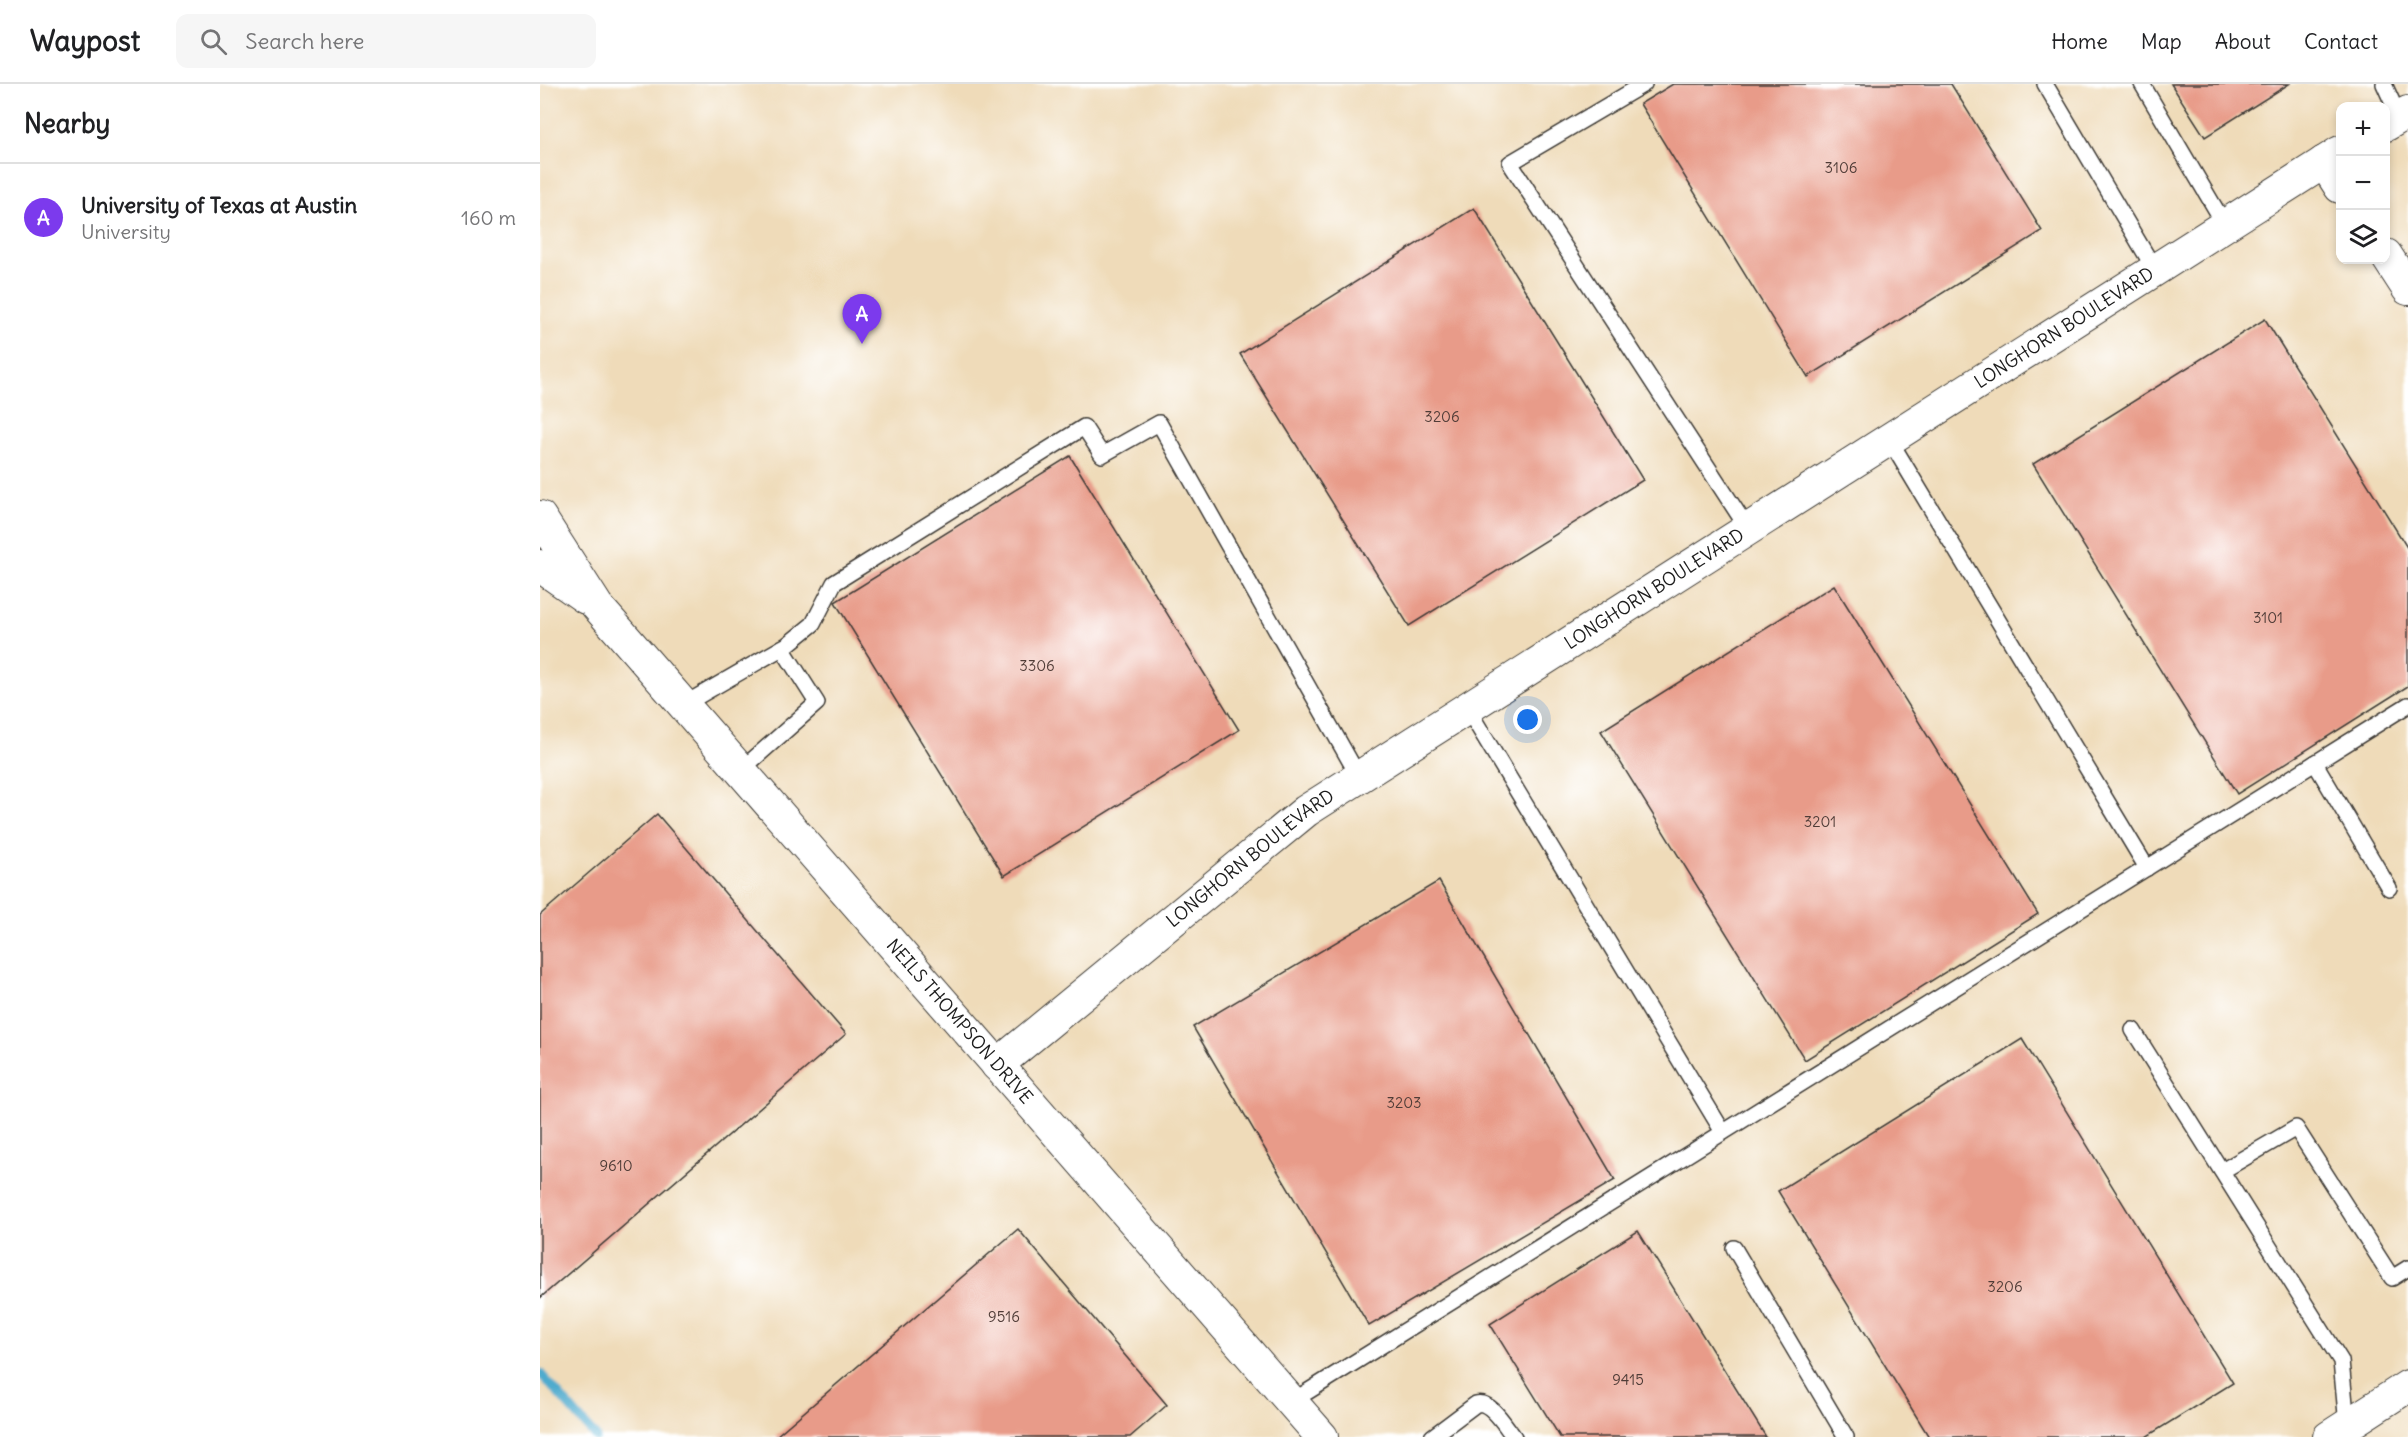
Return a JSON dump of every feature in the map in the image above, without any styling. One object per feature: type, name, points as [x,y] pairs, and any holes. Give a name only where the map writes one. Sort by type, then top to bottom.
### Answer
[{"type":"street","name":"LONGHORN BOULEVARD","points":[[997,1065],[1306,811],[2226,225],[2335,167]]},
{"type":"street","points":[[2390,262],[2408,289]]},
{"type":"street","name":"NEILS THOMPSON DRIVE","points":[[540,517],[597,606],[1322,1437]]},
{"type":"street","name":"NEILS THOMPSON DRIVE","points":[[540,566],[597,606]]},
{"type":"street","points":[[2338,1431],[2408,1386]]},
{"type":"lane","points":[[1644,84],[1510,163],[1749,529]]},
{"type":"lane","points":[[2045,84],[2155,270]]},
{"type":"lane","points":[[2142,84],[2226,225]]},
{"type":"lane","points":[[2384,84],[2398,118]]},
{"type":"lane","points":[[683,705],[782,648],[813,624],[834,583],[1084,426],[1102,455],[1159,423],[1359,777]]},
{"type":"lane","points":[[1889,439],[2147,868]]},
{"type":"lane","points":[[740,771],[817,703],[782,648]]},
{"type":"lane","points":[[1291,1402],[2408,705]]},
{"type":"lane","points":[[1467,708],[1724,1132]]},
{"type":"lane","points":[[2315,763],[2389,888]]},
{"type":"lane","points":[[2133,1030],[2341,1361],[2338,1431]]},
{"type":"lane","points":[[2222,1172],[2296,1128],[2392,1278],[2408,1268]]},
{"type":"lane","points":[[1734,1248],[1846,1437]]},
{"type":"lane","points":[[1432,1437],[1481,1402],[1488,1405],[1514,1437]]},
{"type":"building","points":[[1673,84],[1951,84],[2042,231],[1808,377],[1640,104]]},
{"type":"building","points":[[2171,84],[2289,84],[2205,137]]},
{"type":"building","points":[[1474,208],[1643,480],[1409,626],[1240,354]]},
{"type":"building","points":[[2265,319],[2408,549],[2408,686],[2237,794],[2033,464]]},
{"type":"building","points":[[1070,456],[1239,730],[1004,876],[835,602]]},
{"type":"building","points":[[1834,585],[2038,914],[1805,1060],[1601,731]]},
{"type":"building","points":[[657,814],[846,1034],[540,1298],[540,915]]},
{"type":"building","points":[[1439,881],[1615,1180],[1369,1326],[1193,1027]]},
{"type":"building","points":[[2022,1039],[2233,1383],[2146,1437],[1929,1437],[1778,1191]]},
{"type":"building","points":[[1018,1229],[1167,1405],[1130,1437],[775,1437]]},
{"type":"building","points":[[1638,1231],[1766,1437],[1560,1437],[1490,1324]]},
{"type":"waterway","points":[[540,1373],[596,1437]]},
{"type":"place","name":"University of Texas at Austin","points":[[862,344]]}]
